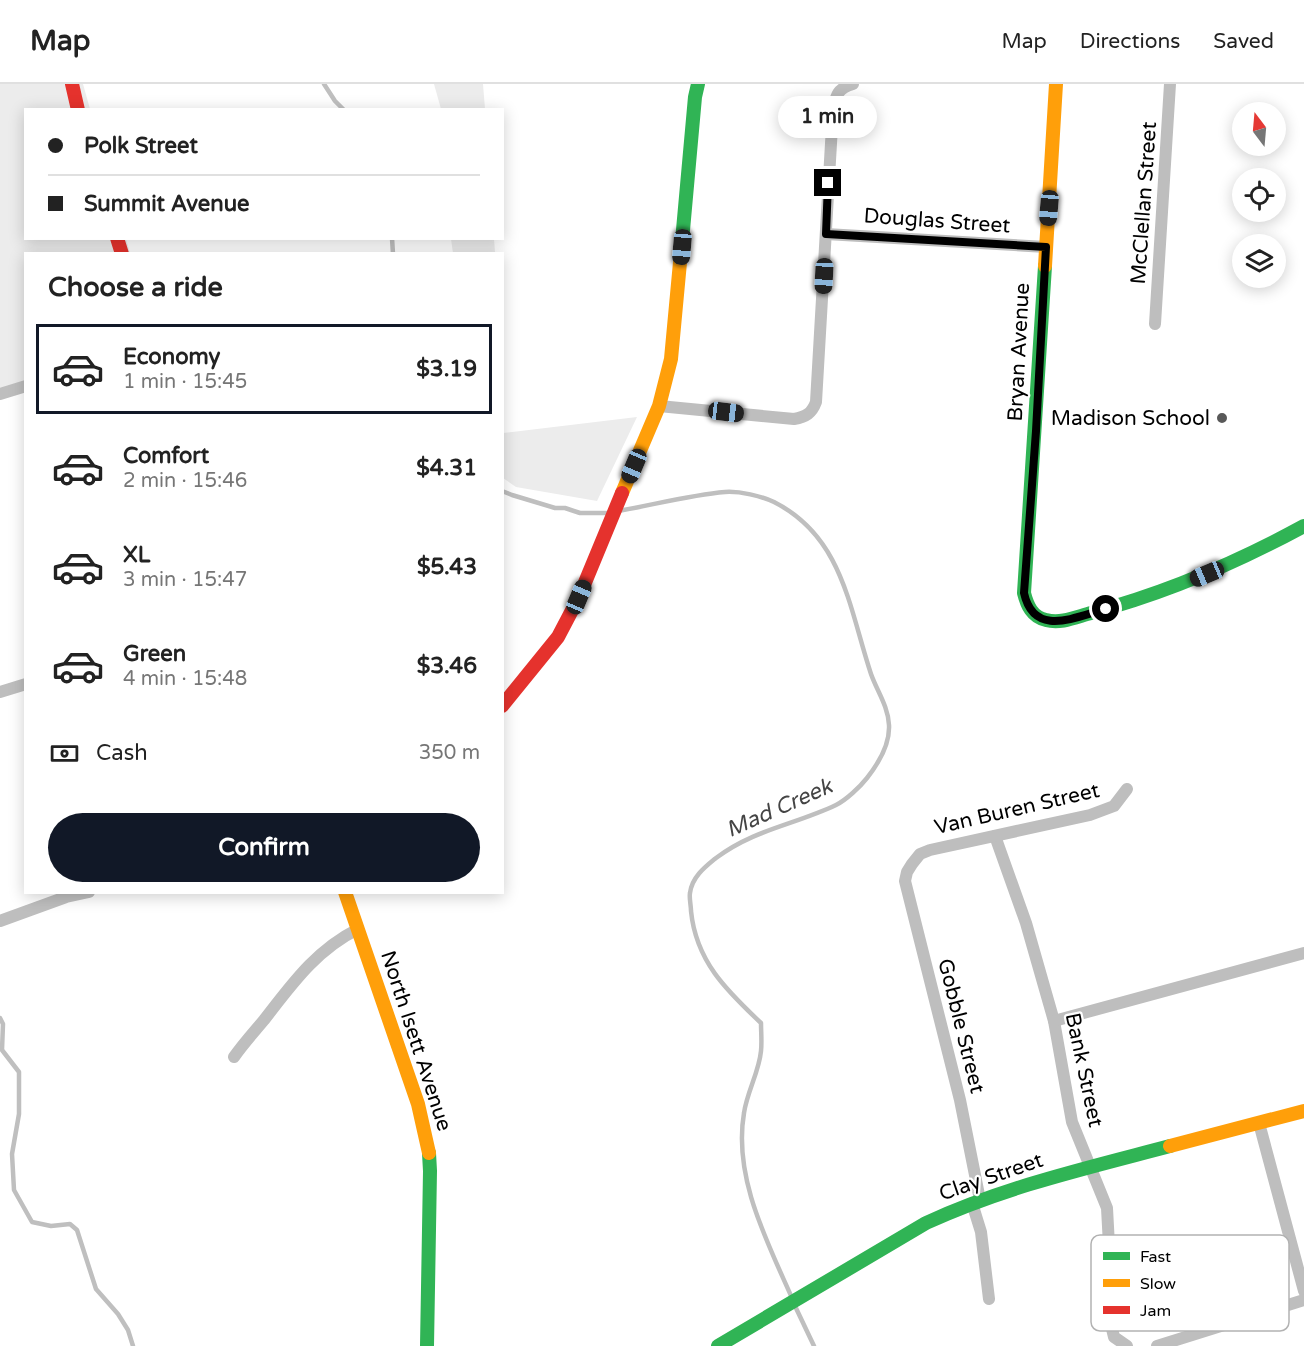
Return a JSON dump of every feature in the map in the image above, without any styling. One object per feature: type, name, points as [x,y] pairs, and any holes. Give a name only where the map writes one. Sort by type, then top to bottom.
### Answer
[{"type":"street","points":[[72,84],[78,108]]},
{"type":"street","points":[[504,704],[558,637],[579,597],[659,406],[671,359],[698,84]]},
{"type":"street","points":[[659,406],[794,419],[804,418],[813,411],[816,402],[833,109],[838,91],[844,86],[853,84]]},
{"type":"street","name":"Bryan Avenue","points":[[1056,84],[1036,431],[1024,593],[1027,605],[1037,617],[1049,621],[1063,620],[1128,603],[1173,588],[1241,560],[1304,526]]},
{"type":"street","name":"McClellan Street","points":[[1155,324],[1170,84]]},
{"type":"street","name":"Douglas Street","points":[[826,234],[1046,247]]},
{"type":"street","points":[[0,394],[24,387]]},
{"type":"street","points":[[0,692],[24,685]]},
{"type":"street","name":"Van Buren Street","points":[[912,864],[920,854],[930,850],[1106,810],[1114,806],[1127,789]]},
{"type":"street","name":"Bank Street","points":[[995,836],[1026,923],[1054,1021],[1072,1122],[1107,1208],[1108,1235]]},
{"type":"street","name":"Gobble Street","points":[[912,864],[905,881],[960,1100],[983,1241],[989,1299]]},
{"type":"street","points":[[0,921],[80,894]]},
{"type":"street","name":"North Isett Avenue","points":[[346,894],[418,1104],[428,1146],[430,1171],[427,1346]]},
{"type":"street","points":[[234,1057],[277,1002],[320,954],[339,939],[358,929]]},
{"type":"street","points":[[1054,1021],[1304,953]]},
{"type":"street","name":"Clay Street","points":[[718,1346],[926,1223],[976,1202],[1089,1167],[1304,1111]]},
{"type":"street","points":[[1259,1123],[1304,1291]]},
{"type":"street","points":[[1289,1305],[1304,1300]]},
{"type":"street","name":"Bank Street","points":[[1112,1331],[1114,1337],[1126,1345]]},
{"type":"street","points":[[1157,1346],[1205,1331]]},
{"type":"shaded area","points":[[0,84],[83,84],[90,108],[24,108],[24,240],[126,240],[130,252],[24,252],[24,390],[0,398]]},
{"type":"shaded area","points":[[434,84],[483,84],[485,108],[441,108]]},
{"type":"shaded area","points":[[451,240],[494,240],[495,252],[453,252]]},
{"type":"shaded area","points":[[637,417],[597,501],[516,487],[504,479],[504,433]]},
{"type":"waterway","name":"Mad Creek","points":[[324,84],[342,108]]},
{"type":"waterway","name":"Mad Creek","points":[[392,240],[393,252]]},
{"type":"waterway","name":"Mad Creek","points":[[504,492],[555,508],[565,508],[580,513],[610,513]]},
{"type":"waterway","name":"Mad Creek","points":[[618,511],[698,495],[731,492],[750,494],[769,500],[797,517],[815,534],[829,554],[840,576],[871,674],[888,718],[888,739],[882,753],[867,778],[853,793],[836,805],[745,840],[731,848],[700,873],[693,882],[690,893],[694,929],[706,960],[736,999],[761,1023],[760,1059],[744,1113],[743,1161],[754,1208],[792,1298]]},
{"type":"waterway","points":[[0,1018],[3,1024],[2,1050],[19,1072],[19,1114],[12,1154],[14,1190],[32,1222],[51,1226],[70,1224],[77,1230],[96,1289],[118,1314],[128,1330],[133,1346]]},
{"type":"waterway","name":"Mad Creek","points":[[795,1306],[814,1346]]},
{"type":"traffic: fast","points":[[682,241],[698,84]]},
{"type":"traffic: fast","points":[[1045,266],[1024,593],[1034,613],[1046,620],[1063,621],[1119,605],[1226,565],[1304,526]]},
{"type":"traffic: fast","points":[[718,1346],[926,1223],[955,1210],[1016,1189],[1170,1146]]},
{"type":"traffic: fast","points":[[427,1346],[429,1153]]},
{"type":"traffic: slow","points":[[1045,266],[1056,84]]},
{"type":"traffic: slow","points":[[622,493],[659,406],[671,359],[682,241]]},
{"type":"traffic: slow","points":[[346,894],[418,1104],[429,1153]]},
{"type":"traffic: slow","points":[[1170,1146],[1304,1111]]},
{"type":"traffic: jam","points":[[72,84],[78,108]]},
{"type":"traffic: jam","points":[[118,240],[121,252]]},
{"type":"traffic: jam","points":[[504,704],[558,637],[579,597],[622,493]]},
{"type":"place","name":"Madison School","points":[[1222,418]]},
{"type":"route","points":[[828,183],[826,234],[1046,247],[1024,593],[1032,613],[1049,621],[1063,620],[1106,609]]}]
